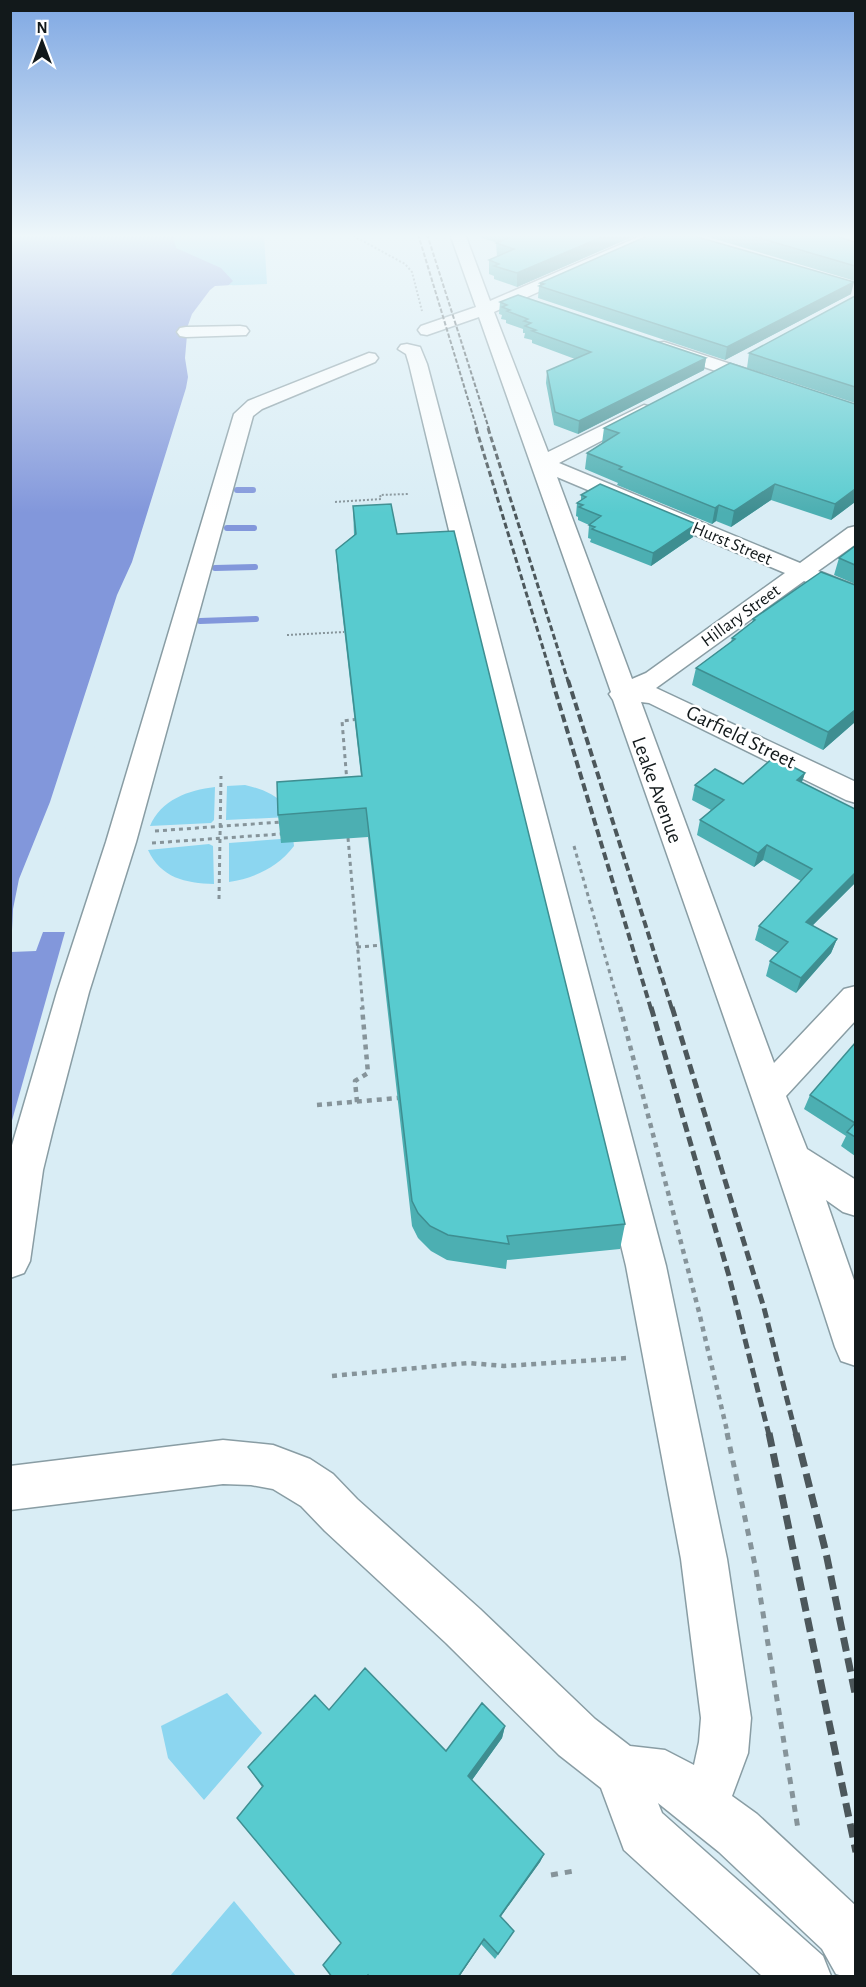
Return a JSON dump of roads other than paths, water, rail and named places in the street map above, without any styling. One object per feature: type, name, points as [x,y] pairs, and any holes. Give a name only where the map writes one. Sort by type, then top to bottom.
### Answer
[{"type":"street","points":[[458,327],[421,339],[414,351],[594,1056],[646,1266],[676,1409],[704,1559],[726,1718],[726,1745],[719,1771],[701,1804]]},
{"type":"street","name":"Leake Avenue","points":[[490,327],[542,463],[622,694],[793,1159],[855,1347]]},
{"type":"street","points":[[186,332],[240,331]]},
{"type":"street","points":[[649,342],[781,387]]},
{"type":"street","points":[[10,1261],[29,1149],[244,414],[255,405],[369,358]]},
{"type":"street","points":[[707,379],[748,358]]},
{"type":"street","points":[[542,463],[656,405]]},
{"type":"street","name":"Hurst Street","points":[[542,463],[855,595]]},
{"type":"street","name":"Hillary Street","points":[[622,694],[655,678],[855,533]]},
{"type":"street","name":"Garfield Street","points":[[622,694],[654,694],[855,794]]},
{"type":"street","points":[[767,1093],[855,998]]},
{"type":"street","points":[[793,1159],[855,1200]]},
{"type":"street","points":[[10,1488],[223,1462],[273,1467],[294,1475],[317,1490],[341,1515],[463,1626],[577,1737],[620,1771],[643,1831],[803,1977]]},
{"type":"street","points":[[620,1771],[666,1776],[738,1833],[841,1930],[855,1954]]},
{"type":"waterway","points":[[237,490],[253,490]]},
{"type":"waterway","points":[[227,528],[254,528]]},
{"type":"waterway","points":[[215,568],[255,567]]},
{"type":"waterway","points":[[200,621],[256,619]]},
{"type":"railway","points":[[446,327],[477,429]]},
{"type":"railway","points":[[456,327],[489,429]]},
{"type":"railway","points":[[476,428],[553,681]]},
{"type":"railway","points":[[488,428],[568,681]]},
{"type":"railway","points":[[552,680],[651,1009]]},
{"type":"railway","points":[[568,680],[672,1009]]},
{"type":"railway","points":[[651,1007],[729,1276],[769,1435]]},
{"type":"railway","points":[[672,1007],[764,1308],[796,1435]]},
{"type":"railway","points":[[769,1433],[856,1852]]},
{"type":"railway","points":[[796,1433],[826,1553],[856,1698]]}]
